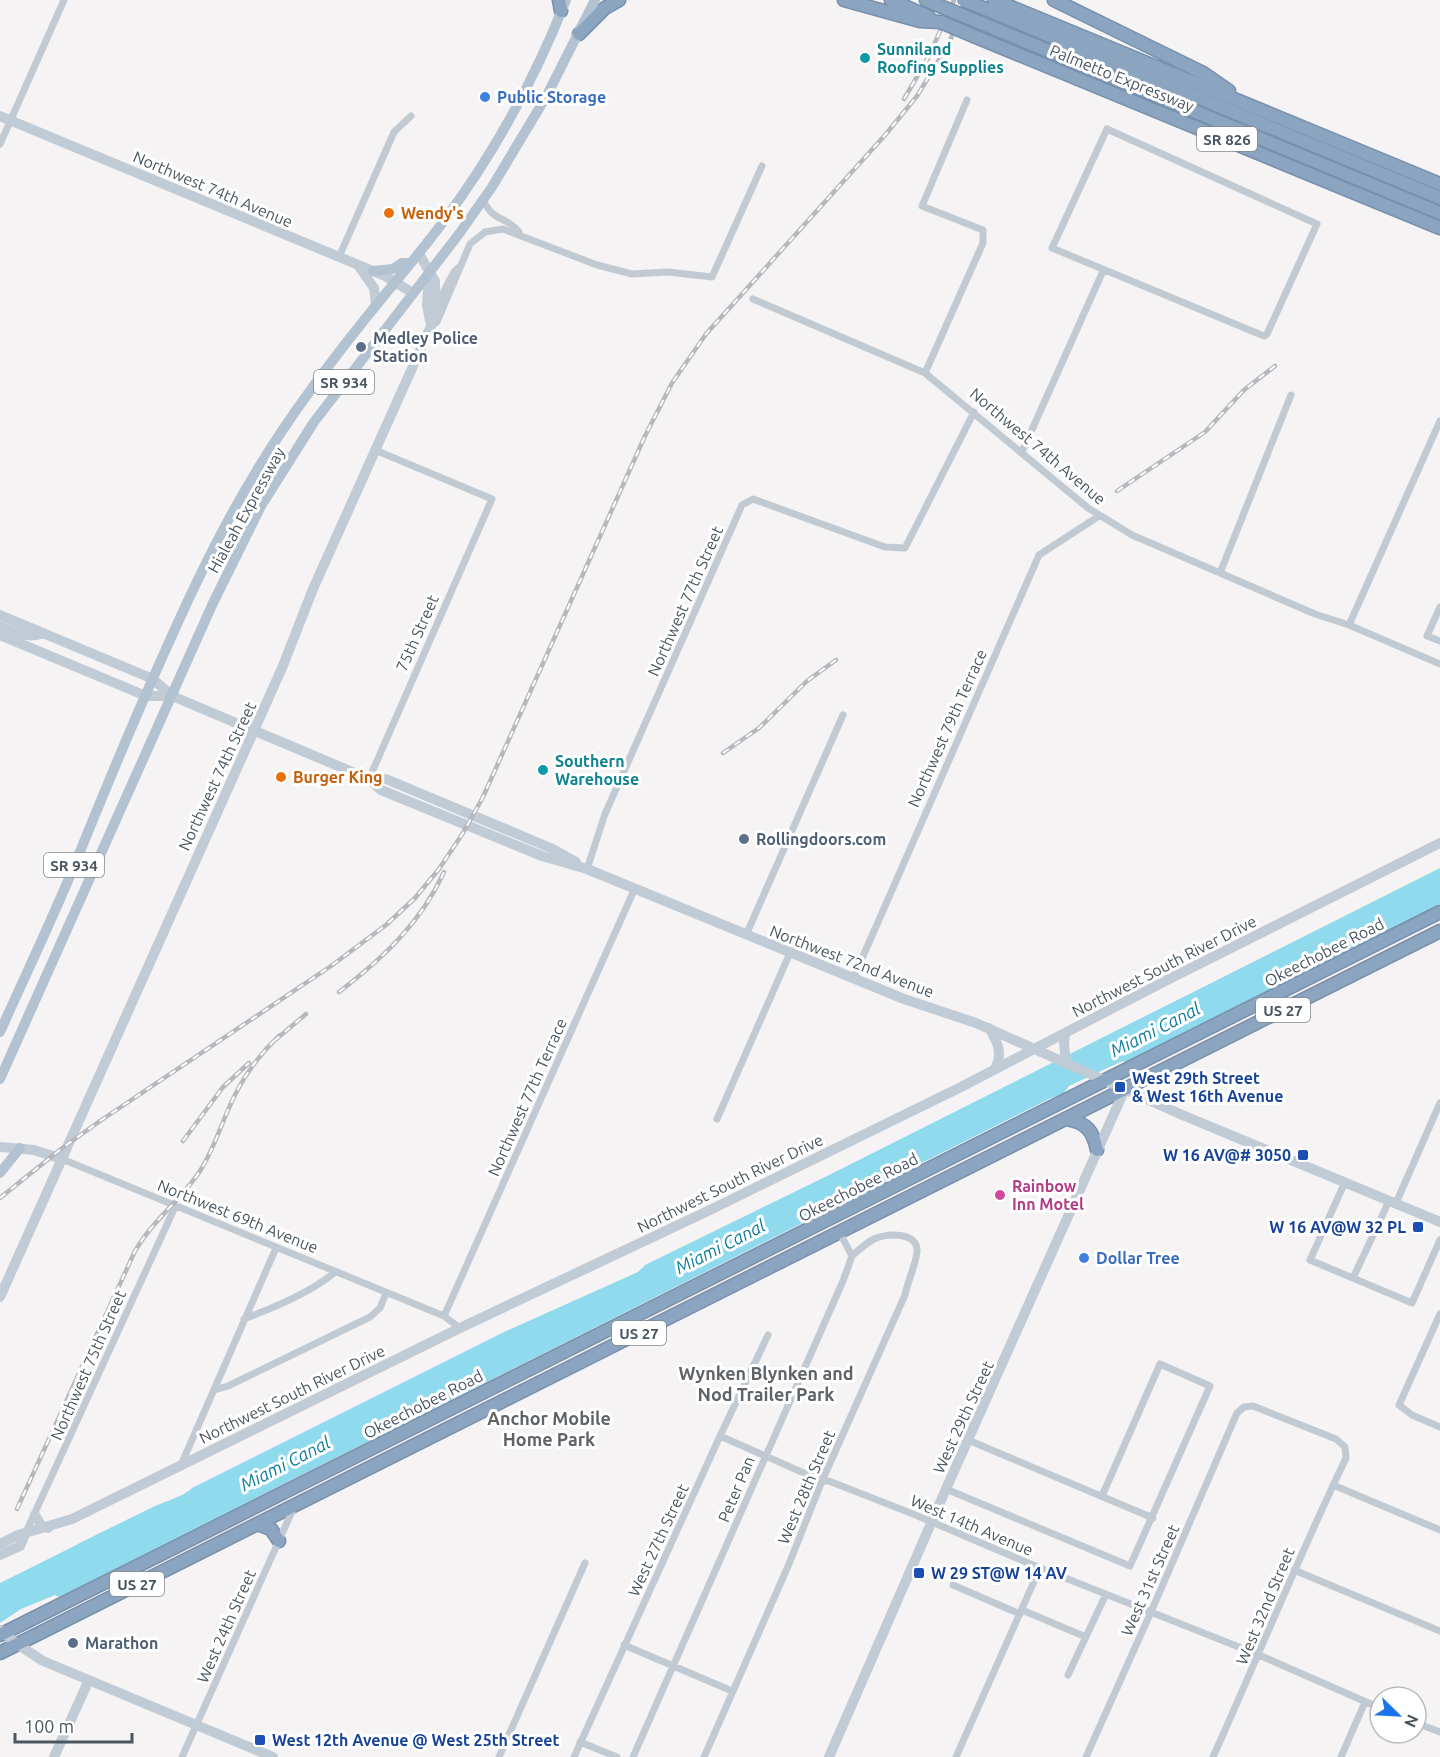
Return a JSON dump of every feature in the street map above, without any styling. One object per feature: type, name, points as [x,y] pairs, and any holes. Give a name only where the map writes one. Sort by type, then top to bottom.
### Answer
[{"type":"highway","points":[[579,34],[605,8],[619,0]]},
{"type":"highway","points":[[844,0],[920,21],[936,21]]},
{"type":"highway","name":"Palmetto Expressway","points":[[891,0],[936,21],[1440,228]]},
{"type":"highway","points":[[926,0],[1440,213]]},
{"type":"highway","points":[[963,0],[1440,198]]},
{"type":"highway","name":"Palmetto Expressway","points":[[994,0],[1440,184]]},
{"type":"highway","points":[[1054,0],[1203,73],[1247,104]]},
{"type":"highway","name":"Okeechobee Road","points":[[1,1633],[320,1475],[1101,1078],[1440,912]]},
{"type":"highway","name":"Okeechobee Road","points":[[0,1653],[1440,931]]},
{"type":"highway","points":[[1067,1119],[1078,1121],[1090,1129],[1097,1150]]},
{"type":"highway","points":[[295,1505],[320,1475]]},
{"type":"highway","points":[[257,1524],[271,1529],[279,1541]]},
{"type":"main road","name":"Hialeah Expressway","points":[[0,1079],[234,557],[279,475],[314,422],[483,200],[533,119],[595,0]]},
{"type":"main road","name":"Hialeah Expressway","points":[[0,1032],[208,556],[250,481],[305,397],[376,305],[419,254],[466,190],[515,112],[538,68],[562,4]]},
{"type":"main road","points":[[373,272],[393,269],[402,263],[411,263]]},
{"type":"main road","points":[[0,1173],[20,1148]]},
{"type":"street","points":[[0,144],[5,118],[64,0]]},
{"type":"street","points":[[926,373],[983,243],[983,231],[922,206],[967,100]]},
{"type":"street","points":[[339,257],[394,132],[411,116]]},
{"type":"street","name":"Northwest 74th Avenue","points":[[5,118],[358,265],[396,282],[413,293]]},
{"type":"street","points":[[1107,129],[1317,224],[1267,334],[1264,336],[1103,271],[1052,248],[1107,129]]},
{"type":"street","points":[[483,200],[492,216],[513,225],[521,234],[609,269],[632,274],[668,272],[712,277],[762,166]]},
{"type":"street","name":"Northwest 74th Street","points":[[0,1297],[279,676],[313,589],[432,317],[454,272],[472,241],[485,232],[503,229],[521,234]]},
{"type":"street","points":[[419,254],[429,273],[427,305],[432,317]]},
{"type":"street","points":[[358,265],[374,288],[376,305]]},
{"type":"street","name":"Northwest 74th Street","points":[[432,317],[437,322],[458,275],[458,268]]},
{"type":"street","points":[[1022,452],[1103,271]]},
{"type":"street","name":"Northwest 74th Avenue","points":[[753,299],[926,373],[1099,516],[1132,535],[1315,614],[1349,625],[1440,664]]},
{"type":"street","points":[[1220,573],[1291,395]]},
{"type":"street","name":"Northwest 77th Street","points":[[587,868],[605,814],[742,505],[753,499],[885,547],[905,548],[974,412]]},
{"type":"street","points":[[1349,625],[1440,421]]},
{"type":"street","name":"75th Street","points":[[369,779],[492,500],[375,450]]},
{"type":"street","name":"Northwest 79th Terrace","points":[[853,979],[1038,555],[1099,516]]},
{"type":"street","points":[[1440,607],[1427,636],[1440,641]]},
{"type":"street","name":"Northwest 72nd Avenue","points":[[0,615],[153,679],[172,696],[369,779],[386,779],[456,808],[554,849],[587,868],[853,979],[989,1028],[1180,1114],[1440,1222]]},
{"type":"street","points":[[0,626],[26,636],[33,637],[44,633]]},
{"type":"street","name":"Northwest 72nd Avenue","points":[[0,635],[146,696],[172,696]]},
{"type":"street","points":[[746,934],[843,715]]},
{"type":"street","name":"Northwest South River Drive","points":[[0,1544],[18,1535],[48,1528],[72,1519],[460,1328],[710,1210],[1034,1049],[1065,1039],[1440,843]]},
{"type":"street","name":"Northwest 77th Terrace","points":[[444,1316],[635,888]]},
{"type":"street","points":[[717,1119],[790,953]]},
{"type":"street","points":[[989,1028],[1000,1049],[995,1069]]},
{"type":"street","points":[[1065,1039],[1066,1063]]},
{"type":"street","name":"West 29th Street","points":[[829,1757],[1125,1089]]},
{"type":"street","points":[[1353,1278],[1440,1104]]},
{"type":"street","name":"Northwest 69th Avenue","points":[[0,1147],[41,1152],[62,1159],[444,1316],[460,1328]]},
{"type":"street","points":[[1345,1182],[1310,1260],[1412,1304],[1440,1240]]},
{"type":"street","name":"Northwest 75th Street","points":[[25,1534],[175,1207]]},
{"type":"street","points":[[840,1233],[852,1256]]},
{"type":"street","name":"West 28th Street","points":[[704,1757],[789,1564],[822,1481],[905,1295],[907,1280],[918,1251],[916,1244],[909,1238],[899,1235],[876,1238],[852,1256]]},
{"type":"street","points":[[181,1465],[276,1248]]},
{"type":"street","name":"Peter Pan","points":[[633,1757],[852,1256]]},
{"type":"street","points":[[244,1319],[264,1312],[323,1282],[335,1272]]},
{"type":"street","points":[[214,1390],[228,1386],[370,1317],[380,1308],[386,1293]]},
{"type":"street","points":[[1440,1314],[1400,1405],[1412,1415],[1440,1427]]},
{"type":"street","name":"West 27th Street","points":[[574,1757],[768,1335]]},
{"type":"street","points":[[946,1489],[1130,1566],[1210,1386],[1160,1364],[1102,1496]]},
{"type":"street","name":"West 32nd Street","points":[[1213,1757],[1294,1570],[1346,1458],[1346,1447],[1336,1438],[1253,1406],[1244,1407],[1237,1413]]},
{"type":"street","name":"West 31st Street","points":[[1086,1757],[1237,1413]]},
{"type":"street","name":"West 14th Avenue","points":[[720,1436],[822,1481],[829,1481],[932,1522],[1040,1568],[1259,1655],[1368,1703]]},
{"type":"street","points":[[968,1440],[1153,1518]]},
{"type":"street","points":[[1333,1485],[1440,1530]]},
{"type":"street","name":"West 24th Street","points":[[182,1757],[295,1505]]},
{"type":"street","points":[[35,1515],[41,1525],[48,1528]]},
{"type":"street","name":"Northwest South River Drive","points":[[0,1556],[20,1546],[25,1534]]},
{"type":"street","points":[[499,1757],[585,1563]]},
{"type":"street","points":[[956,1757],[1040,1568]]},
{"type":"street","points":[[1294,1570],[1440,1631]]},
{"type":"street","points":[[953,1585],[1086,1637]]},
{"type":"street","points":[[1068,1675],[1106,1594]]},
{"type":"street","points":[[1,1633],[43,1661],[273,1757]]},
{"type":"street","points":[[624,1645],[732,1691]]},
{"type":"street","points":[[54,1757],[89,1680]]},
{"type":"street","points":[[1341,1757],[1365,1702]]},
{"type":"street","points":[[580,1742],[617,1757]]},
{"type":"water","name":"Miami Canal","points":[[1440,868],[1440,904],[1125,1063],[1123,1061],[1118,1063],[1069,1086],[1063,1094],[59,1597],[55,1595],[21,1609],[0,1623],[0,1583],[179,1496],[504,1332],[638,1272],[645,1265]]},
{"type":"railway","points":[[904,99],[928,58],[954,0]]},
{"type":"railway","points":[[0,1198],[100,1121],[331,966],[386,925],[415,898],[439,869],[483,797],[645,436],[672,383],[706,334],[886,134],[917,96],[948,45],[968,0]]},
{"type":"railway","points":[[1117,491],[1205,432],[1244,390],[1275,366]]},
{"type":"railway","points":[[723,753],[759,728],[807,681],[836,660]]},
{"type":"railway","points":[[339,992],[399,939],[424,908],[444,872]]},
{"type":"railway","points":[[274,1041],[306,1014]]},
{"type":"railway","points":[[17,1509],[135,1251],[200,1171],[211,1152],[241,1083],[279,1036]]},
{"type":"railway","points":[[183,1141],[223,1087],[249,1063]]},
{"type":"place","name":"Sunniland Roofing Supplies","points":[[865,58]]},
{"type":"place","name":"Public Storage","points":[[485,97]]},
{"type":"place","name":"Wendy's","points":[[389,213]]},
{"type":"place","name":"Medley Police Station","points":[[361,347]]},
{"type":"place","name":"Southern Warehouse","points":[[543,770]]},
{"type":"place","name":"Burger King","points":[[281,777]]},
{"type":"place","name":"Rollingdoors.com","points":[[744,839]]},
{"type":"place","name":"West 29th Street & West 16th Avenue","points":[[1120,1087]]},
{"type":"place","name":"W 16 AV@# 3050","points":[[1303,1155]]},
{"type":"place","name":"Rainbow Inn Motel","points":[[1000,1195]]},
{"type":"place","name":"W 16 AV@W 32 PL","points":[[1418,1227]]},
{"type":"place","name":"Dollar Tree","points":[[1084,1258]]},
{"type":"place","name":"W 29 ST@W 14 AV","points":[[919,1573]]},
{"type":"place","name":"Marathon","points":[[73,1643]]},
{"type":"place","name":"West 12th Avenue @ West 25th Street","points":[[260,1740]]},
{"type":"district","name":"Wynken Blynken and Nod Trailer Park","points":[[766,1383]]},
{"type":"district","name":"Anchor Mobile Home Park","points":[[549,1428]]}]
